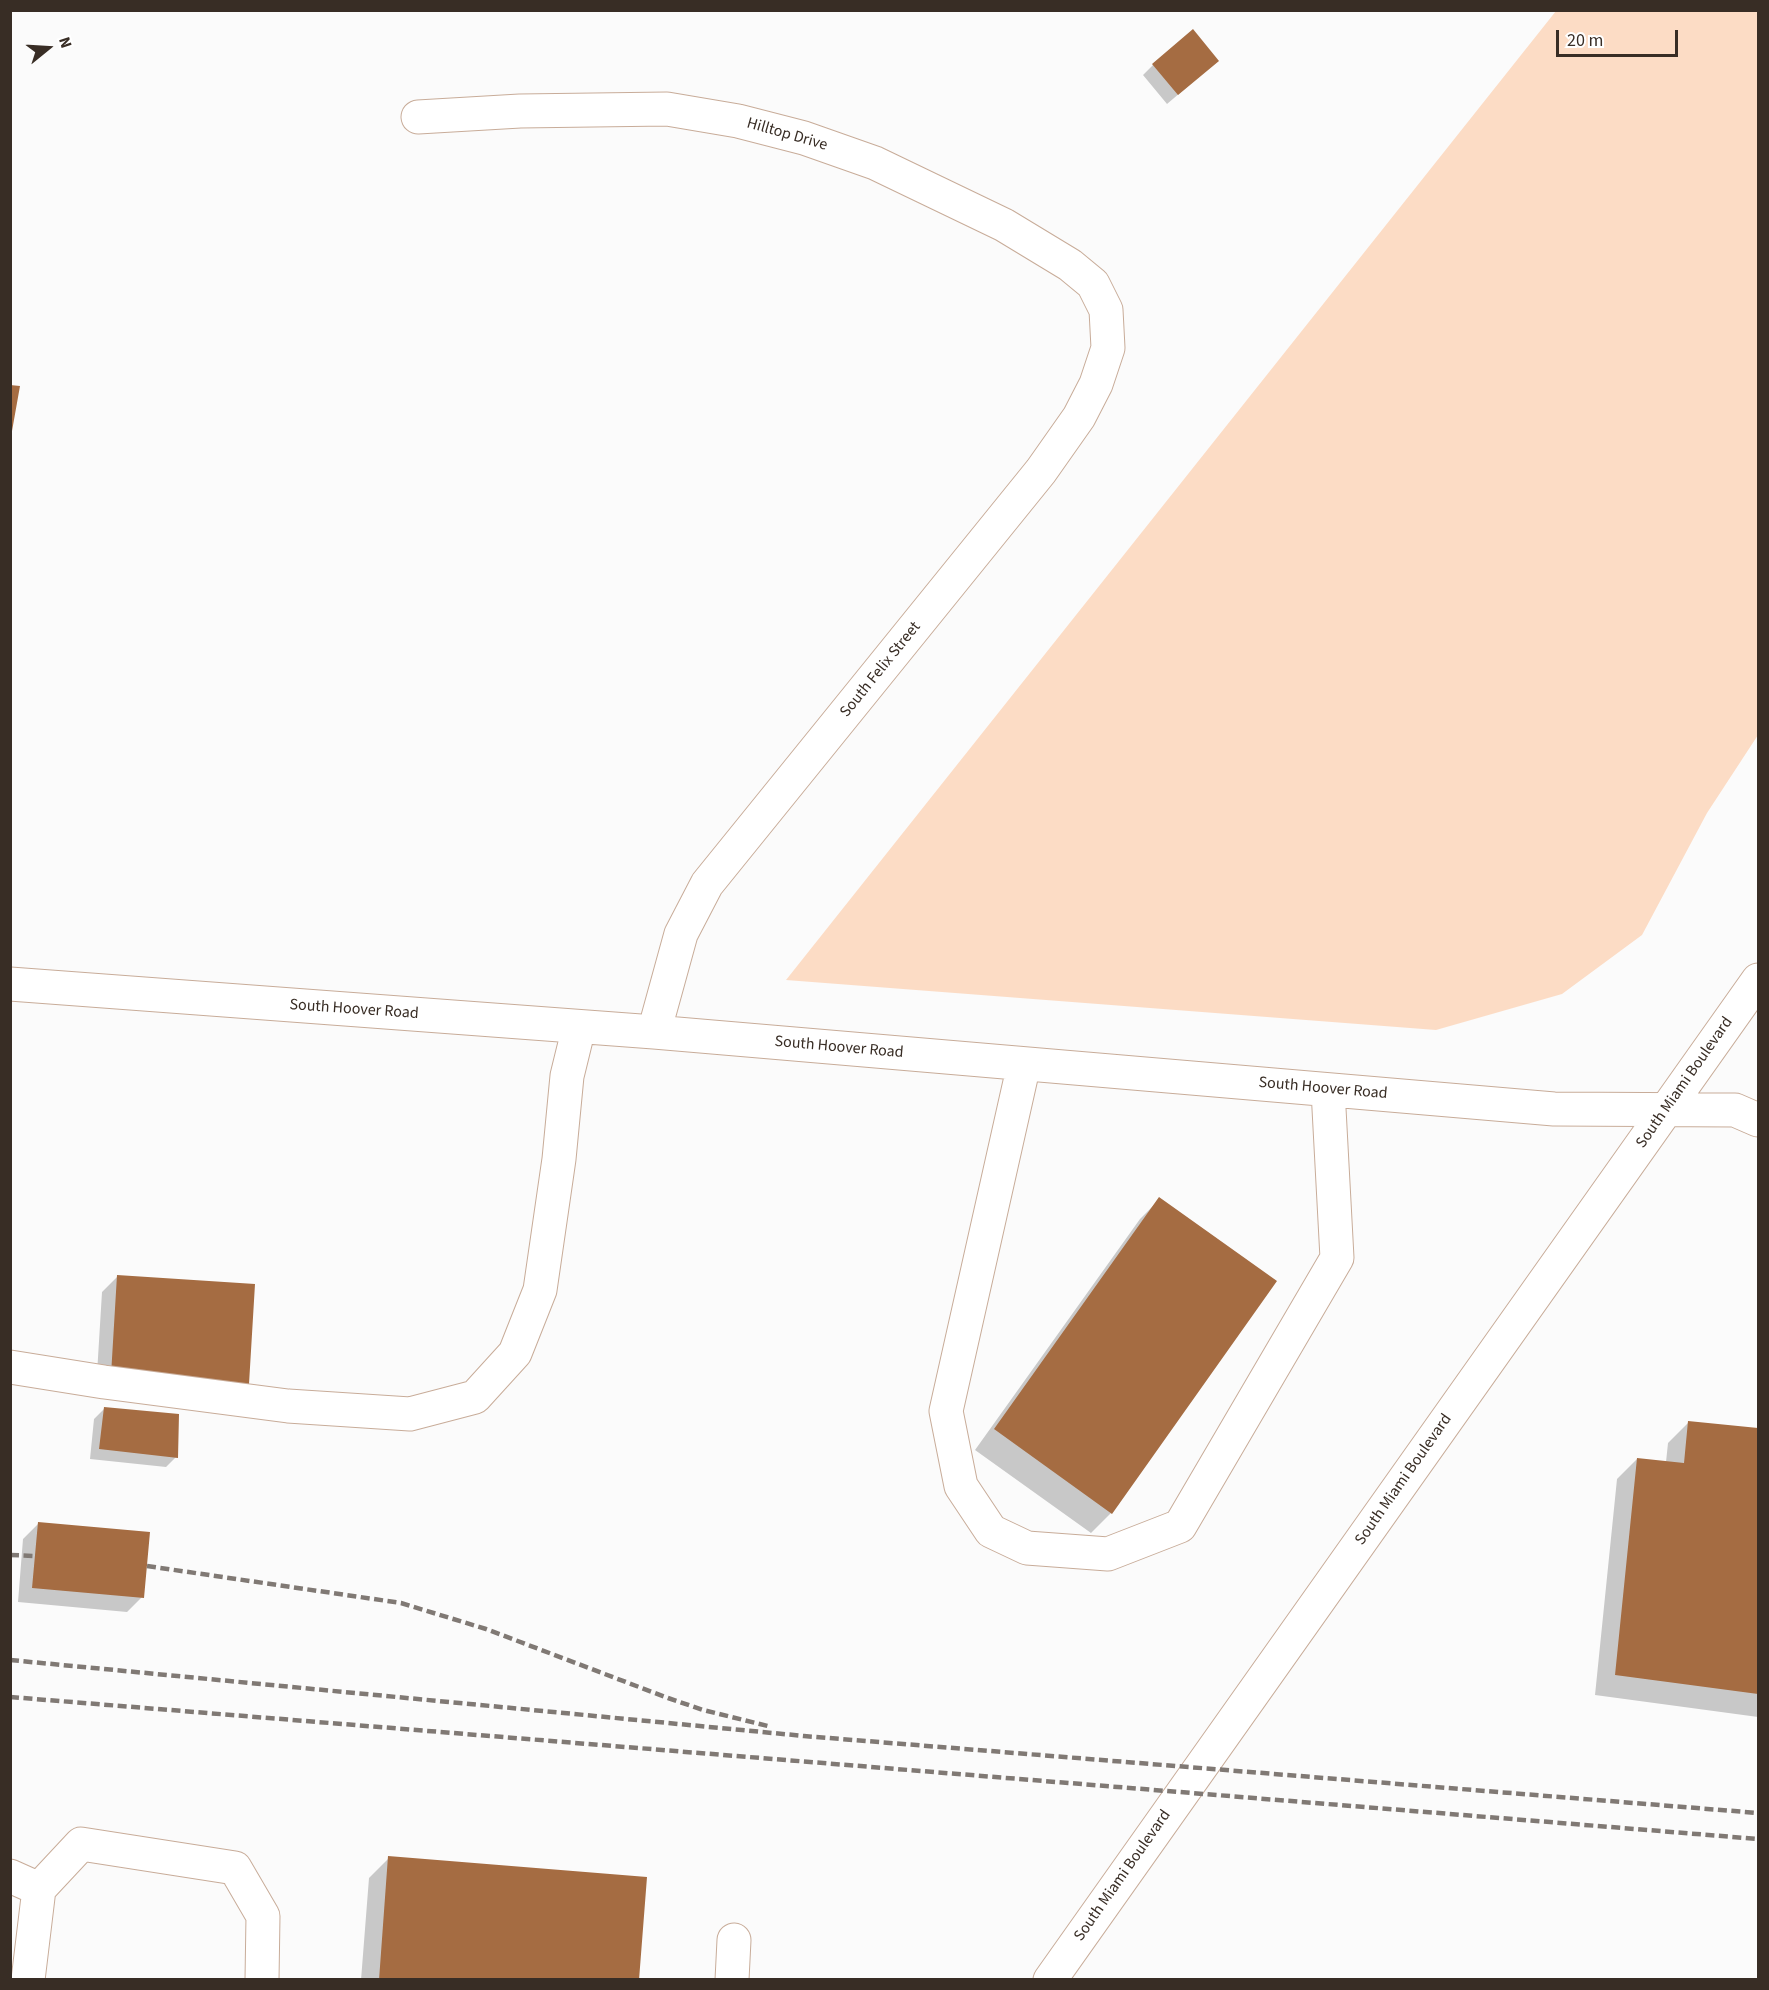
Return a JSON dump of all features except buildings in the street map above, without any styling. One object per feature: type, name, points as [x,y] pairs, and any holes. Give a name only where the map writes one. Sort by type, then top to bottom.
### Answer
[{"type":"street","name":"Hilltop Drive","points":[[418,117],[520,111],[667,109],[738,121],[804,138],[875,163],[1004,225],[1070,265],[1093,284],[1106,310]]},
{"type":"street","name":"South Felix Street","points":[[654,1032],[681,934],[707,884],[1034,480],[1078,417],[1096,384],[1108,348],[1106,310]]},
{"type":"street","name":"South Miami Boulevard","points":[[1050,1980],[1758,980]]},
{"type":"street","name":"South Hoover Road","points":[[10,984],[654,1032],[1554,1109],[1735,1110],[1758,1120]]},
{"type":"street","points":[[10,1367],[288,1406],[410,1414],[475,1397],[515,1353],[540,1290],[559,1159],[567,1076],[579,1027]]},
{"type":"street","points":[[1024,1064],[946,1411],[961,1486],[991,1531],[1027,1548],[1108,1554],[1180,1526],[1337,1258],[1328,1090]]},
{"type":"street","points":[[28,1980],[25,1882],[81,1844],[236,1868],[263,1916],[262,1980]]},
{"type":"street","points":[[732,1980],[734,1941]]},
{"type":"shaded area","points":[[1556,11],[1758,11],[1758,735],[1707,813],[1642,935],[1562,994],[1436,1030],[786,980]]},
{"type":"railway","points":[[10,1555],[35,1556]]},
{"type":"railway","points":[[147,1566],[401,1603],[486,1629],[703,1710],[768,1726]]},
{"type":"railway","points":[[10,1660],[804,1736],[1758,1813]]},
{"type":"railway","points":[[10,1697],[1758,1839]]}]
